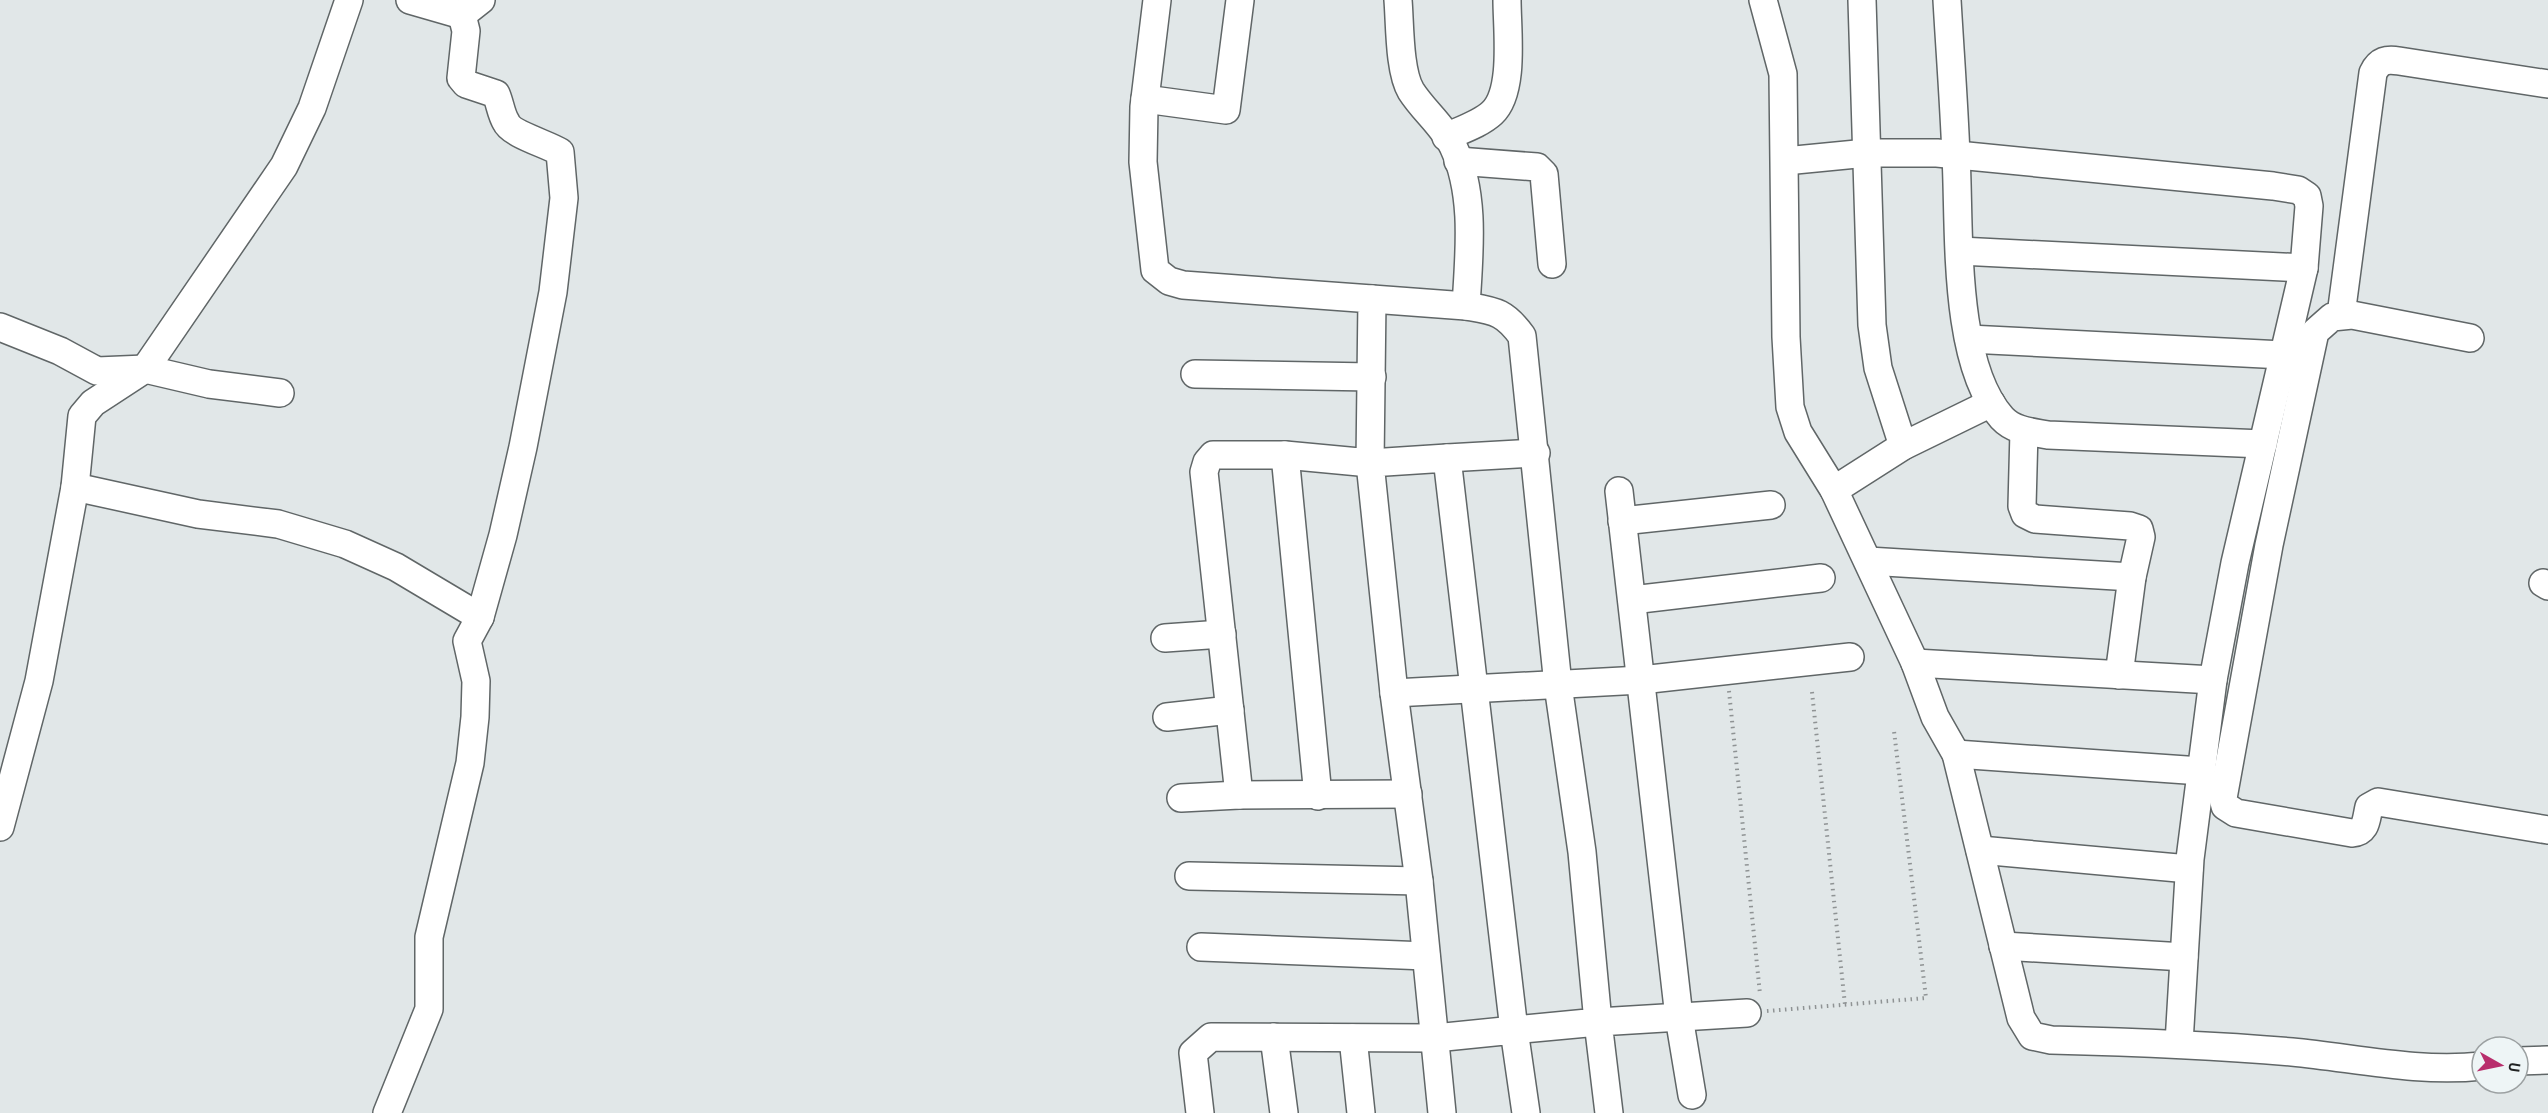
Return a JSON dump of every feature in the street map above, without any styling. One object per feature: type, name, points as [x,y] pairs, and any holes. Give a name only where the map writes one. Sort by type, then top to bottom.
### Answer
[{"type":"street","points":[[0,827],[39,681],[75,487],[80,430],[87,409],[145,369],[284,166],[312,108],[349,0]]},
{"type":"street","points":[[387,1113],[429,1009],[429,937],[470,763],[475,717],[476,681],[467,640],[480,617],[503,535],[523,447],[553,292],[564,198],[560,152],[546,143],[513,131],[506,123],[496,94],[466,84],[461,78],[466,32],[472,8],[410,0]]},
{"type":"street","points":[[1157,0],[1145,99],[1143,162],[1155,270],[1168,281],[1183,285],[1466,306],[1492,311],[1510,319],[1522,336],[1536,453],[1558,685],[1582,852],[1609,1113]]},
{"type":"street","points":[[1145,99],[1226,110],[1240,0]]},
{"type":"street","points":[[1398,0],[1405,74],[1410,89],[1446,137],[1458,161],[1468,208],[1466,306]]},
{"type":"street","points":[[1446,137],[1490,115],[1500,104],[1504,94],[1508,54],[1507,0]]},
{"type":"street","points":[[1762,0],[1783,74],[1786,337],[1790,407],[1798,432],[1834,490],[1868,561],[1915,663],[1935,717],[1956,754],[2021,1018],[2032,1036],[2051,1040],[2179,1043],[2293,1053],[2384,1065],[2470,1067]]},
{"type":"street","points":[[1862,0],[1872,325],[1878,368],[1903,446]]},
{"type":"street","points":[[1947,0],[1956,154],[1961,301],[1969,339],[1991,403],[2003,419],[2024,431],[2048,435],[2263,444]]},
{"type":"street","points":[[2341,315],[2373,73],[2376,65],[2389,60],[2399,61],[2548,84]]},
{"type":"street","points":[[1785,161],[1867,153],[1956,154],[2298,190],[2307,196],[2309,206],[2304,268],[2235,563],[2213,680],[2189,869],[2179,1043]]},
{"type":"street","points":[[1458,161],[1537,167],[1544,174],[1552,264]]},
{"type":"street","points":[[1960,251],[2304,268]]},
{"type":"street","points":[[1372,298],[1370,463],[1394,693],[1419,882],[1442,1113]]},
{"type":"street","points":[[2470,338],[2386,321],[2341,315],[2332,317],[2314,332],[2269,545],[2224,789],[2225,806],[2230,811],[2242,815],[2352,833],[2364,828],[2369,807],[2378,802],[2548,830]]},
{"type":"street","points":[[0,327],[60,351],[97,371],[145,369],[209,384],[280,393]]},
{"type":"street","points":[[1969,339],[2283,355]]},
{"type":"street","points":[[1195,375],[1372,377]]},
{"type":"street","points":[[1834,490],[1903,446],[1991,403]]},
{"type":"street","points":[[2024,431],[2022,506],[2025,514],[2035,519],[2130,526],[2139,529],[2140,537],[2132,577],[2119,675]]},
{"type":"street","points":[[1239,795],[1204,472],[1207,462],[1214,455],[1285,455],[1370,463],[1536,453]]},
{"type":"street","points":[[1285,455],[1318,796]]},
{"type":"street","points":[[1448,458],[1514,1030],[1526,1113]]},
{"type":"street","points":[[75,487],[198,514],[278,524],[345,544],[396,567],[480,617]]},
{"type":"street","points":[[1619,491],[1679,1017],[1692,1095]]},
{"type":"street","points":[[1622,521],[1771,505]]},
{"type":"street","points":[[1868,561],[2132,577]]},
{"type":"street","points":[[1632,600],[1821,578]]},
{"type":"street","points":[[1164,638],[1222,634]]},
{"type":"street","points":[[1394,693],[1641,680],[1850,657]]},
{"type":"street","points":[[1915,663],[2213,680]]},
{"type":"street","points":[[1167,717],[1230,710]]},
{"type":"street","points":[[1956,754],[2201,771]]},
{"type":"street","points":[[1181,798],[1239,795],[1408,794]]},
{"type":"street","points":[[1980,850],[2189,869]]},
{"type":"street","points":[[1189,876],[1419,882]]},
{"type":"street","points":[[2003,946],[2184,957]]},
{"type":"street","points":[[1202,947],[1426,956]]},
{"type":"street","points":[[1200,1113],[1193,1053],[1211,1037],[1435,1038],[1598,1022],[1755,1012]]},
{"type":"street","points":[[1274,1037],[1284,1113]]},
{"type":"street","points":[[1353,1038],[1361,1113]]},
{"type":"street","points":[[2530,1061],[2548,1060]]},
{"type":"path","points":[[1728,682],[1755,1012],[1926,998],[1894,731]]},
{"type":"path","points":[[1812,692],[1845,1005]]}]
